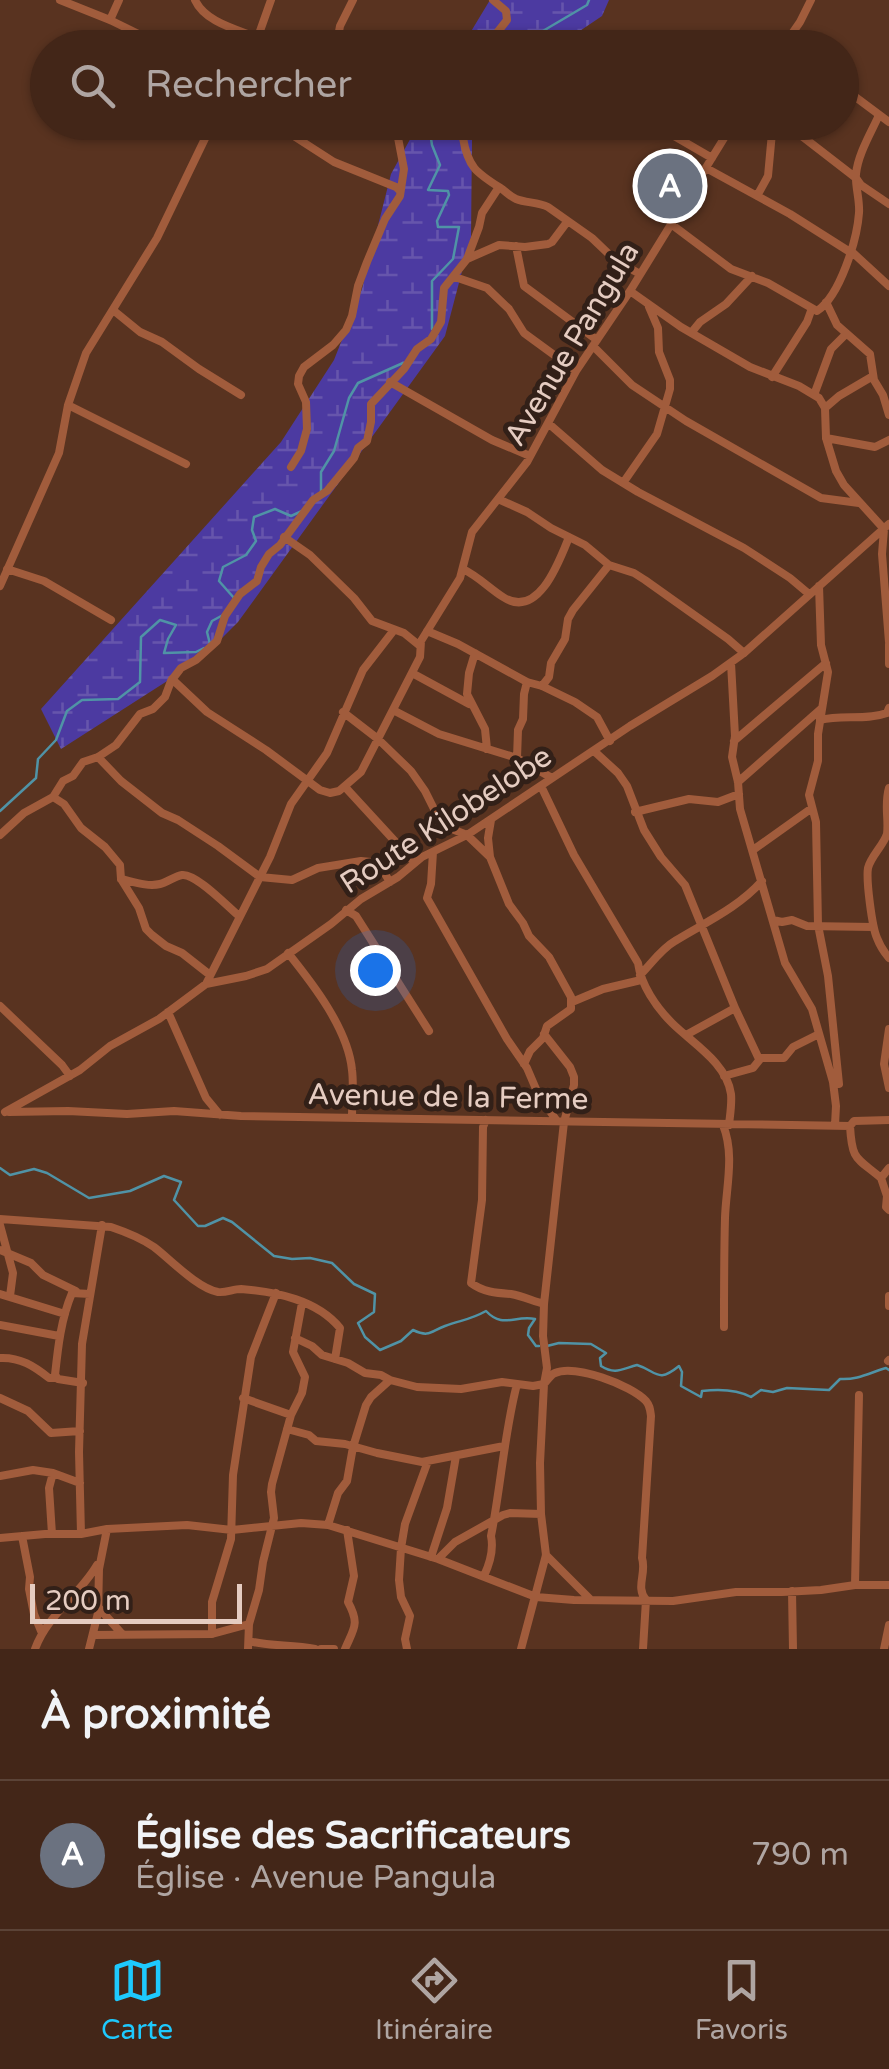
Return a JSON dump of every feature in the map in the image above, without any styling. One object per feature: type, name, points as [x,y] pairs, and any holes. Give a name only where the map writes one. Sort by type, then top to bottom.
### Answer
[{"type":"street","points":[[60,0],[130,30]]},
{"type":"street","points":[[110,20],[119,0]]},
{"type":"street","points":[[195,0],[199,8],[233,30]]},
{"type":"street","points":[[261,30],[271,0]]},
{"type":"street","points":[[339,30],[353,0]]},
{"type":"street","points":[[493,0],[506,11],[507,20],[500,30]]},
{"type":"street","points":[[796,30],[811,0]]},
{"type":"street","points":[[859,100],[889,122]]},
{"type":"street","points":[[671,224],[732,269],[820,310],[851,252],[859,213],[856,178],[879,116]]},
{"type":"street","points":[[0,586],[58,452],[68,405],[86,354],[157,238],[203,140]]},
{"type":"street","points":[[300,140],[334,162],[399,190]]},
{"type":"street","points":[[291,467],[301,452],[307,430],[306,402],[298,376],[333,345],[352,316],[366,262],[398,200],[404,169],[398,140]]},
{"type":"street","points":[[463,140],[474,170],[488,182],[519,200],[540,204],[640,274]]},
{"type":"street","points":[[681,140],[712,158]]},
{"type":"street","name":"Avenue Pangula","points":[[463,569],[472,532],[520,473],[576,372],[723,140]]},
{"type":"street","points":[[757,196],[768,176],[773,140]]},
{"type":"street","points":[[806,140],[889,204]]},
{"type":"street","points":[[706,168],[822,233],[851,252],[889,286]]},
{"type":"street","points":[[0,835],[28,810],[53,797],[83,762],[98,757],[121,740],[140,714],[153,709],[164,697],[181,668],[217,641],[236,598],[260,577],[261,567],[284,537],[366,442],[370,404],[417,349],[431,339],[440,322],[444,288],[467,258],[482,213],[498,187]]},
{"type":"street","points":[[467,258],[498,245],[541,246],[552,242],[566,222]]},
{"type":"street","points":[[516,246],[524,286],[595,343],[632,385],[809,492],[821,498],[859,503]]},
{"type":"street","points":[[692,333],[752,276]]},
{"type":"street","points":[[454,277],[487,288],[509,309],[524,332],[576,372]]},
{"type":"street","points":[[630,291],[750,367],[814,394],[825,408],[826,438],[836,471],[859,503],[886,527],[882,554],[889,664]]},
{"type":"street","points":[[826,302],[834,321],[870,354],[873,376],[889,415]]},
{"type":"street","points":[[623,483],[657,434],[670,389],[659,352],[658,328],[648,303]]},
{"type":"street","points":[[772,377],[812,308]]},
{"type":"street","points":[[113,310],[126,323],[241,394]]},
{"type":"street","points":[[814,394],[829,353],[845,334]]},
{"type":"street","points":[[825,408],[873,376]]},
{"type":"street","points":[[390,382],[492,440],[530,456]]},
{"type":"street","points":[[68,405],[186,464]]},
{"type":"street","points":[[548,423],[602,470],[744,548],[809,594]]},
{"type":"street","points":[[826,438],[868,447],[889,440]]},
{"type":"street","points":[[498,499],[570,536],[609,565],[634,573],[744,653]]},
{"type":"street","name":"Route Kilobelobe","points":[[2,1111],[70,1076],[110,1046],[168,1012],[208,979],[268,969],[414,862],[491,820],[731,663],[886,527]]},
{"type":"street","points":[[172,679],[207,712],[320,790],[340,792],[361,772],[420,657],[426,631],[463,569],[508,601],[527,603],[536,598],[570,536]]},
{"type":"street","points":[[284,537],[310,555],[354,598],[368,619],[404,633],[420,646]]},
{"type":"street","points":[[542,686],[549,677],[550,663],[565,640],[568,619],[609,565]]},
{"type":"street","points":[[7,568],[44,581],[111,620]]},
{"type":"street","points":[[819,586],[820,645],[828,672],[818,761],[809,795],[817,834],[818,925],[828,976],[839,1084]]},
{"type":"street","points":[[53,797],[120,864],[121,879],[134,898],[146,929],[166,946],[182,953],[208,979],[291,804],[332,744],[363,670],[394,630]]},
{"type":"street","points":[[426,631],[575,702],[595,715],[610,740]]},
{"type":"street","points":[[475,653],[467,694],[485,729],[488,750]]},
{"type":"street","points":[[731,663],[732,757],[742,818],[785,963],[812,1009],[832,1082],[835,1126]]},
{"type":"street","points":[[734,741],[826,663]]},
{"type":"street","points":[[412,674],[472,705]]},
{"type":"street","points":[[516,758],[527,682]]},
{"type":"street","points":[[738,782],[822,708]]},
{"type":"street","points":[[393,710],[430,731],[516,758],[552,778]]},
{"type":"street","points":[[820,720],[878,716],[888,711],[888,723]]},
{"type":"street","points":[[343,712],[411,772],[442,825],[467,835],[490,858]]},
{"type":"street","points":[[594,751],[631,792],[635,812],[661,856],[686,885],[759,1059]]},
{"type":"street","points":[[98,757],[120,781],[162,813],[260,876],[292,880],[318,868],[361,861],[380,866],[390,882]]},
{"type":"street","points":[[541,786],[574,855],[638,963],[640,978],[668,1019],[702,1048],[731,1091],[726,1125],[729,1156],[724,1327]]},
{"type":"street","points":[[346,788],[414,862]]},
{"type":"street","points":[[889,788],[885,840],[868,868],[873,927],[889,958]]},
{"type":"street","points":[[635,812],[689,799],[718,802],[738,794]]},
{"type":"street","points":[[753,850],[812,808]]},
{"type":"street","points":[[491,820],[490,858],[509,904],[529,936],[549,957],[572,1002]]},
{"type":"street","points":[[433,852],[427,898],[524,1064],[538,1096],[560,1121]]},
{"type":"street","points":[[121,879],[159,885],[184,874],[239,916]]},
{"type":"street","points":[[524,1064],[550,1023],[568,1012],[572,1002],[640,978],[670,944],[703,926],[762,881]]},
{"type":"street","points":[[346,910],[356,916],[429,1031]]},
{"type":"street","points":[[772,920],[873,927]]},
{"type":"street","points":[[288,953],[332,1014],[348,1052],[352,1068],[352,1118]]},
{"type":"street","points":[[0,1006],[70,1076]]},
{"type":"street","points":[[686,1035],[735,1008]]},
{"type":"street","points":[[168,1012],[206,1098],[220,1115]]},
{"type":"street","points":[[889,1029],[884,1064],[889,1088]]},
{"type":"street","points":[[520,1649],[546,1555],[540,1462],[548,1368],[544,1304],[560,1121],[572,1095],[574,1077],[544,1034]]},
{"type":"street","points":[[724,1076],[752,1068],[759,1059],[784,1058],[793,1047],[819,1034]]},
{"type":"street","name":"Avenue de la Ferme","points":[[2,1111],[174,1111],[483,1122],[726,1125],[850,1126],[854,1121],[889,1120]]},
{"type":"street","points":[[483,1122],[479,1232],[471,1284],[544,1304]]},
{"type":"street","points":[[850,1126],[853,1154],[881,1178],[889,1210]]},
{"type":"street","points":[[881,1178],[889,1168]]},
{"type":"street","points":[[65,1314],[5,1295],[13,1273],[4,1252],[0,1222],[102,1225],[125,1231],[154,1247],[187,1275],[219,1292],[238,1289],[276,1294],[318,1308],[340,1328],[335,1359]]},
{"type":"street","points":[[82,1534],[82,1344],[102,1225]]},
{"type":"street","points":[[4,1252],[32,1262],[43,1275],[90,1294]]},
{"type":"street","points":[[56,1378],[59,1336],[72,1292],[76,1291]]},
{"type":"street","points":[[212,1634],[212,1602],[232,1530],[231,1500],[243,1398],[251,1357],[276,1294]]},
{"type":"street","points":[[889,1296],[889,1306]]},
{"type":"street","points":[[302,1303],[293,1352],[305,1377],[270,1492],[274,1518],[249,1624],[248,1645],[334,1649]]},
{"type":"street","points":[[0,1325],[59,1336]]},
{"type":"street","points":[[296,1338],[322,1355],[365,1373],[416,1387],[461,1389],[502,1382],[534,1386],[544,1384],[556,1372],[584,1372],[620,1384],[648,1404],[651,1416],[642,1558],[645,1570],[640,1584],[646,1600],[643,1649]]},
{"type":"street","points":[[0,1358],[17,1358],[50,1378],[83,1383]]},
{"type":"street","points":[[328,1525],[338,1493],[347,1480],[366,1405],[390,1380]]},
{"type":"street","points":[[484,1576],[490,1564],[504,1446],[517,1384]]},
{"type":"street","points":[[855,1585],[860,1395]]},
{"type":"street","points":[[0,1398],[28,1411],[51,1433],[80,1431]]},
{"type":"street","points":[[243,1398],[291,1414]]},
{"type":"street","points":[[287,1430],[316,1441],[428,1461],[504,1446]]},
{"type":"street","points":[[435,1558],[456,1456]]},
{"type":"street","points":[[407,1649],[410,1616],[401,1597],[401,1548],[405,1524],[428,1461]]},
{"type":"street","points":[[0,1476],[33,1470],[80,1484]]},
{"type":"street","points":[[52,1534],[49,1488],[53,1473]]},
{"type":"street","points":[[435,1558],[455,1542],[510,1513],[541,1514]]},
{"type":"street","points":[[0,1538],[187,1525],[232,1530],[328,1525],[435,1558],[536,1597],[591,1600],[693,1599],[747,1592],[889,1585]]},
{"type":"street","points":[[89,1649],[107,1530]]},
{"type":"street","points":[[345,1649],[356,1620],[348,1602],[354,1576],[347,1530]]},
{"type":"street","points":[[22,1536],[30,1577],[28,1588],[41,1631]]},
{"type":"street","points":[[546,1555],[591,1600]]},
{"type":"street","points":[[35,1649],[41,1631],[100,1562]]},
{"type":"street","points":[[792,1591],[792,1649]]},
{"type":"street","points":[[98,1608],[122,1634]]},
{"type":"street","points":[[94,1635],[212,1634],[249,1624]]},
{"type":"street","points":[[884,1649],[889,1625]]},
{"type":"green space","points":[[490,0],[609,0],[602,16],[581,30],[472,30]]},
{"type":"green space","points":[[410,140],[472,140],[471,237],[445,336],[238,622],[200,660],[61,749],[41,709],[281,442],[334,360],[362,289],[391,174]]},
{"type":"waterway","points":[[545,30],[587,5],[589,0]]},
{"type":"waterway","points":[[431,140],[440,165],[428,190],[448,191],[449,195],[438,227],[459,227],[453,259],[432,281],[432,329]]},
{"type":"waterway","points":[[321,493],[321,472],[334,451],[349,398],[358,383],[403,363]]},
{"type":"waterway","points":[[234,598],[219,581],[223,567],[246,555],[256,541],[252,530],[254,517],[275,509],[291,516],[302,511]]},
{"type":"waterway","points":[[210,644],[207,632],[212,621],[223,615]]},
{"type":"waterway","points":[[0,811],[36,778],[38,759],[56,740],[67,711],[82,700],[118,699],[140,682],[141,637],[160,620],[176,625],[164,653],[204,648]]},
{"type":"waterway","points":[[0,1168],[10,1175],[34,1169],[47,1173],[89,1198],[130,1191],[164,1176],[181,1182],[174,1200],[198,1226],[223,1218],[274,1256],[332,1263],[354,1284],[375,1294],[374,1312],[358,1323],[365,1337],[380,1350],[401,1341],[413,1330],[430,1333],[486,1311],[503,1320],[535,1319],[528,1335],[539,1346]]},
{"type":"waterway","points":[[547,1346],[591,1344],[606,1353],[600,1358],[601,1366],[610,1370],[637,1365],[661,1375],[679,1366],[681,1386],[701,1397],[702,1391],[715,1390],[751,1397],[761,1390],[829,1390],[840,1379],[889,1370]]},
{"type":"place","name":"Église des Sacrificateurs","points":[[670,186]]}]
